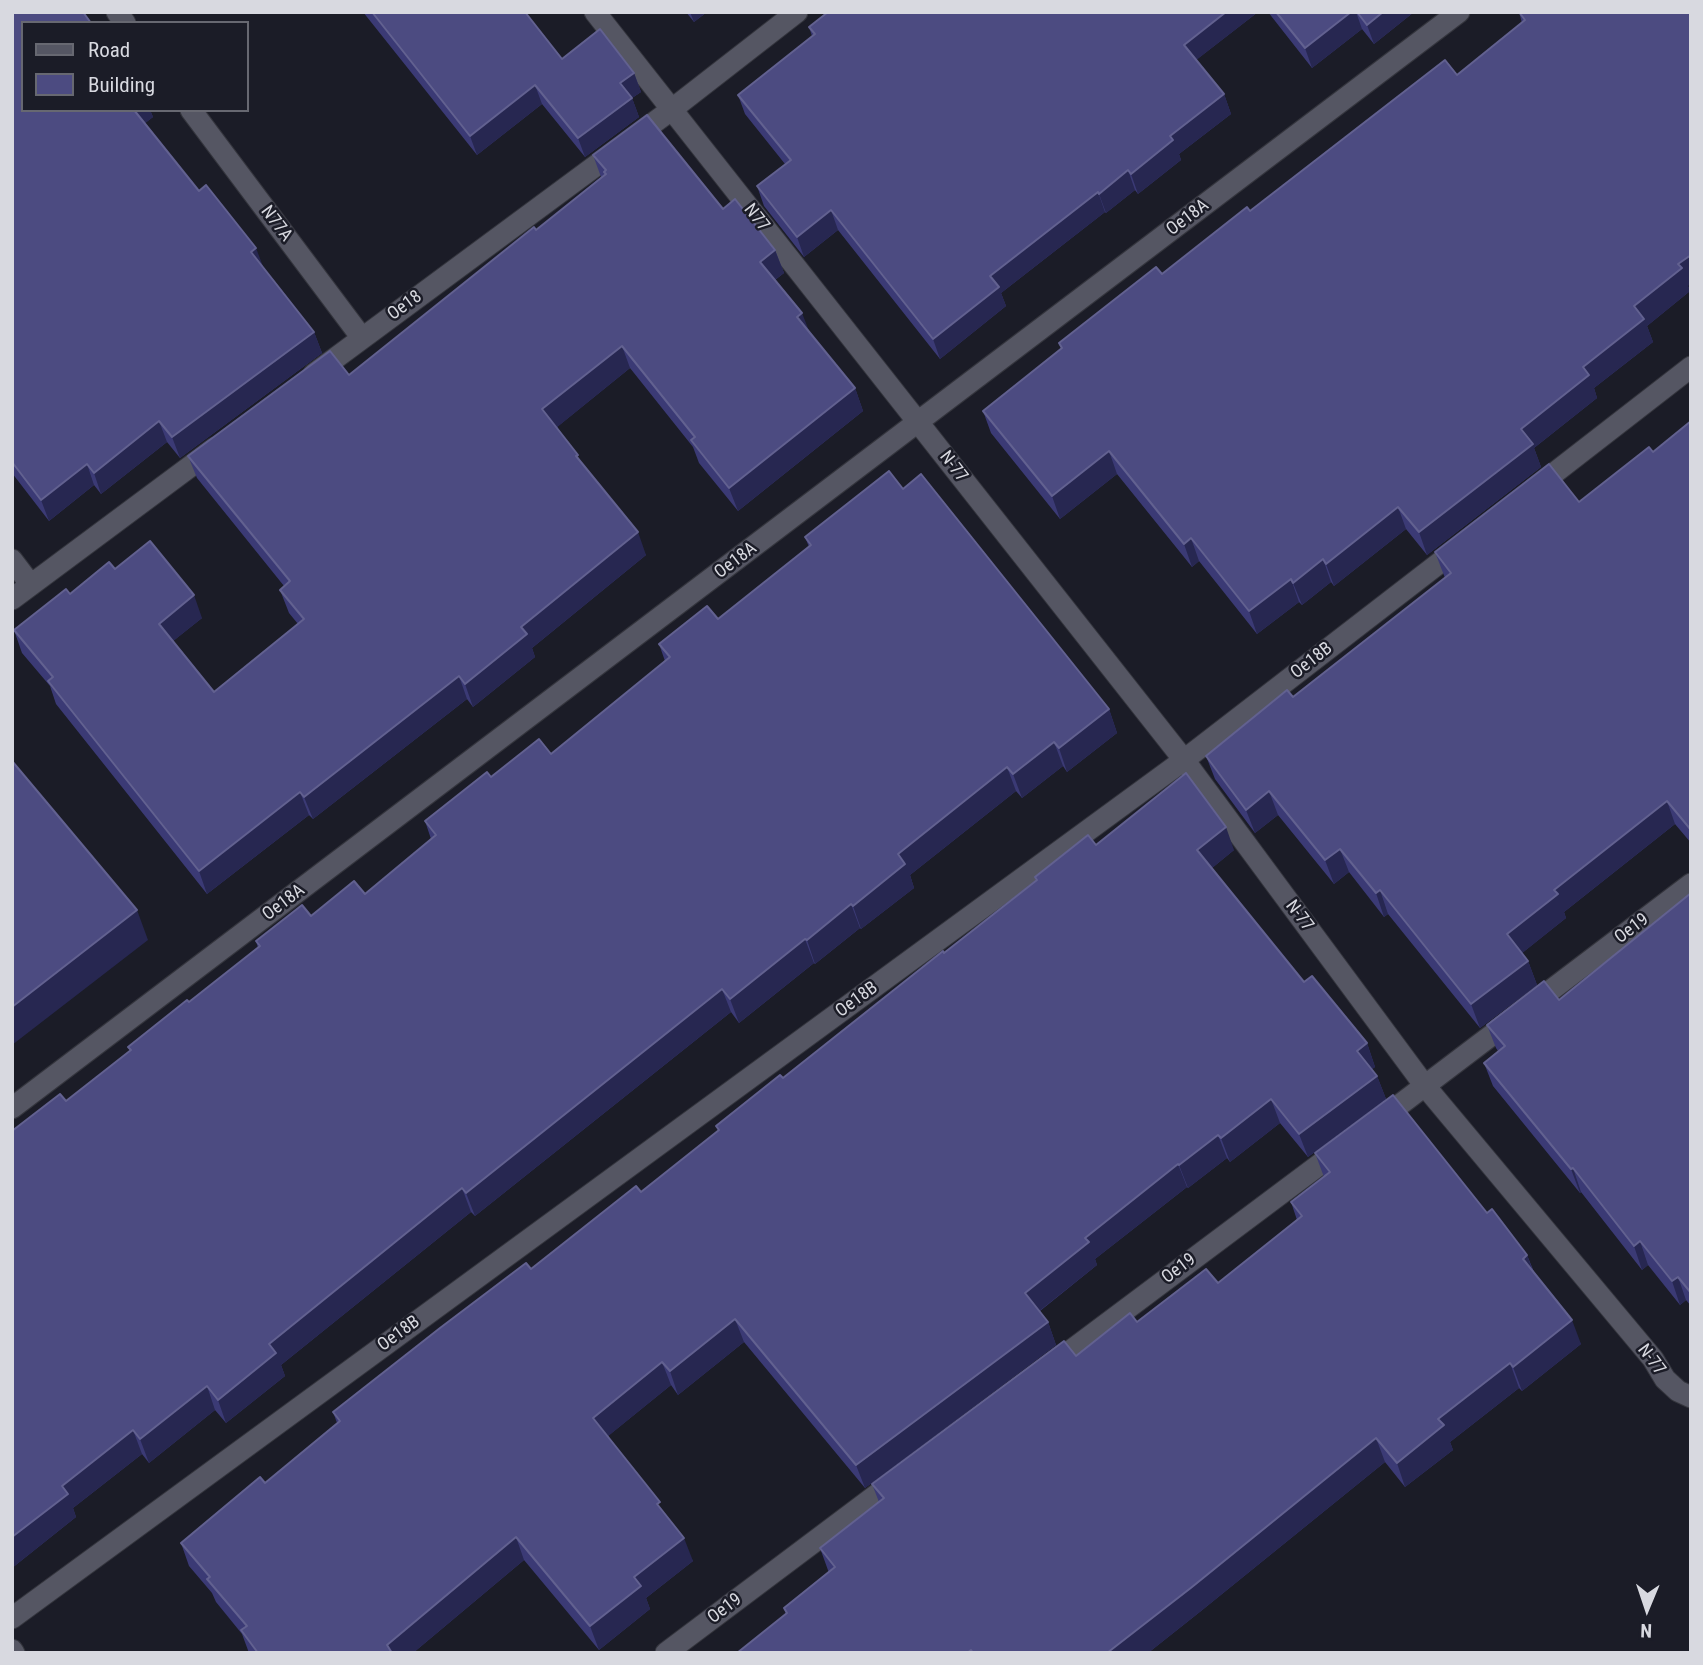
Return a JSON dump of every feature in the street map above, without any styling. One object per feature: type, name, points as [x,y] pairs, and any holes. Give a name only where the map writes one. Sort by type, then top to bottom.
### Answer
[{"type":"street","name":"N77","points":[[595,12],[918,424]]},
{"type":"street","name":"Oe18","points":[[296,387],[671,110],[797,12]]},
{"type":"street","name":"Oe18A","points":[[12,1108],[1459,12]]},
{"type":"street","name":"N77A","points":[[192,112],[362,338]]},
{"type":"street","points":[[1515,504],[1691,367]]},
{"type":"street","name":"N-77","points":[[918,424],[1184,761],[1425,1086],[1653,1359],[1665,1379],[1678,1391],[1691,1397]]},
{"type":"street","points":[[12,599],[230,437]]},
{"type":"street","name":"Oe18B","points":[[12,1618],[1184,761],[1471,538]]},
{"type":"street","points":[[12,560],[31,586]]},
{"type":"street","name":"Oe19","points":[[1034,1378],[1691,884]]},
{"type":"street","name":"Oe19","points":[[666,1653],[911,1469]]},
{"type":"building","points":[[12,12],[83,12],[90,21],[21,21],[21,112],[136,112],[199,191],[206,185],[256,248],[251,252],[314,332],[172,437],[159,421],[94,473],[87,464],[41,500],[12,462]]},
{"type":"building","points":[[372,12],[525,12],[562,59],[600,29],[634,73],[620,83],[632,98],[578,138],[535,85],[470,136]]},
{"type":"building","points":[[828,12],[1226,12],[1184,45],[1224,94],[1170,136],[1173,140],[1131,174],[1128,170],[990,276],[999,287],[933,339],[831,210],[797,237],[757,186],[791,160],[738,95],[815,34],[809,27]]},
{"type":"building","points":[[1276,12],[1351,12],[1305,48]]},
{"type":"building","points":[[1357,12],[1383,12],[1367,25]]},
{"type":"building","points":[[1519,12],[1691,12],[1691,255],[1678,264],[1682,268],[1634,306],[1644,319],[1583,367],[1589,375],[1521,429],[1533,444],[1419,532],[1398,507],[1326,564],[1323,559],[1293,583],[1291,579],[1249,611],[1191,538],[1184,544],[1109,451],[1052,496],[983,411],[1062,348],[1059,343],[1156,267],[1162,274],[1247,207],[1250,211],[1445,60],[1457,75],[1525,20]]},
{"type":"building","points":[[647,115],[723,209],[735,199],[775,250],[760,262],[802,313],[797,317],[855,388],[729,488],[691,440],[695,437],[622,346],[542,409],[578,455],[576,456],[638,532],[521,627],[527,634],[465,684],[459,676],[304,797],[300,792],[199,871],[48,681],[53,677],[14,630],[66,589],[70,594],[109,562],[115,569],[150,541],[194,595],[159,624],[214,692],[304,619],[280,590],[290,581],[188,456],[330,351],[349,375],[534,227],[536,230],[606,174],[606,170],[593,155]]},
{"type":"building","points":[[1691,421],[1691,830],[1667,801],[1554,890],[1558,894],[1507,934],[1528,961],[1471,1004],[1380,890],[1376,893],[1340,849],[1325,860],[1269,791],[1246,810],[1206,756],[1287,690],[1293,697],[1451,573],[1435,552],[1549,464],[1579,502],[1649,447],[1653,452]]},
{"type":"building","points":[[889,471],[903,489],[921,474],[1109,709],[1059,748],[1054,742],[1013,774],[1007,767],[898,854],[905,864],[853,906],[851,904],[730,999],[722,989],[466,1193],[462,1188],[269,1344],[276,1353],[218,1400],[207,1386],[140,1439],[133,1430],[62,1486],[68,1494],[12,1537],[12,1131],[60,1094],[66,1101],[131,1050],[128,1047],[260,946],[256,941],[302,905],[311,916],[354,881],[365,894],[436,835],[425,821],[487,772],[491,777],[539,739],[551,754],[670,657],[659,644],[707,606],[718,619],[811,545],[805,537]]},
{"type":"building","points":[[12,761],[137,910],[12,1007]]},
{"type":"building","points":[[1186,773],[1226,827],[1197,850],[1304,982],[1312,976],[1367,1043],[1357,1051],[1377,1076],[1299,1134],[1271,1099],[1221,1138],[1218,1135],[1178,1164],[1085,1238],[1089,1242],[1025,1293],[1048,1322],[856,1465],[735,1319],[670,1371],[662,1362],[593,1418],[660,1502],[657,1504],[684,1538],[634,1577],[641,1586],[590,1626],[516,1537],[387,1645],[392,1653],[258,1653],[241,1630],[247,1626],[181,1543],[260,1477],[265,1483],[340,1421],[333,1412],[440,1328],[526,1263],[531,1269],[636,1186],[641,1192],[719,1130],[716,1126],[780,1075],[783,1078],[943,951],[944,953],[1037,880],[1035,877],[1088,835],[1096,845]]},
{"type":"building","points":[[1691,893],[1691,1293],[1678,1277],[1672,1281],[1640,1241],[1634,1246],[1573,1168],[1571,1169],[1484,1063],[1505,1046],[1487,1025],[1544,981],[1559,1000]]},
{"type":"building","points":[[1393,1095],[1487,1213],[1492,1209],[1527,1255],[1523,1259],[1572,1320],[1513,1367],[1510,1363],[1438,1419],[1444,1425],[1397,1463],[1376,1438],[1107,1653],[973,1653],[971,1650],[967,1653],[737,1653],[787,1613],[784,1608],[835,1567],[820,1548],[884,1498],[872,1484],[1064,1341],[1076,1356],[1130,1313],[1137,1322],[1206,1269],[1218,1283],[1302,1216],[1291,1202],[1330,1172],[1315,1153]]}]
